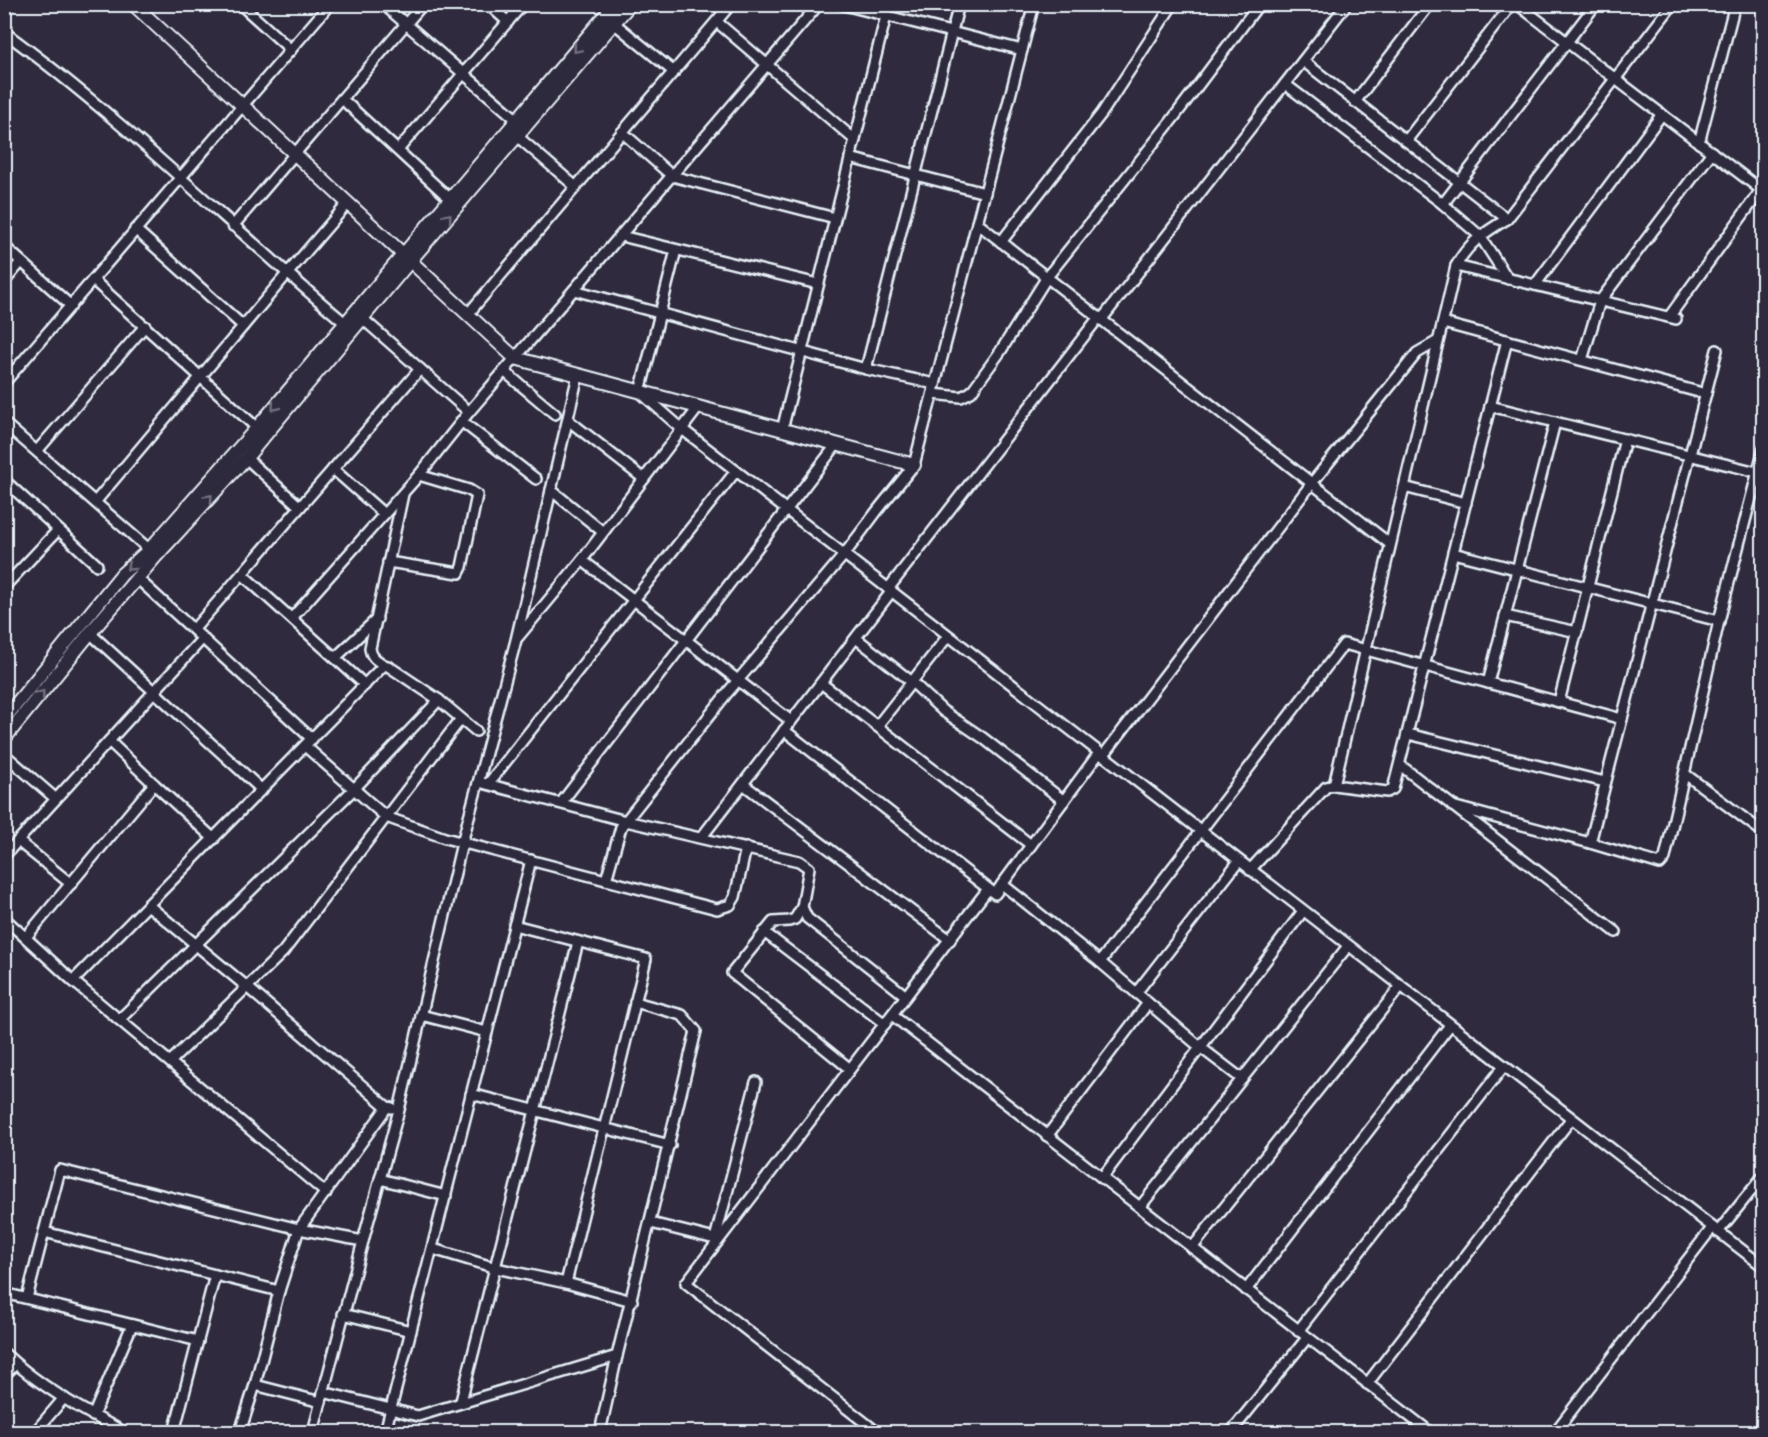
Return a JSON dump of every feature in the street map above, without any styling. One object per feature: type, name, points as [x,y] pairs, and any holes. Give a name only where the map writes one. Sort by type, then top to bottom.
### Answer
[{"type":"street","points":[[4,10],[10,4]]},
{"type":"street","points":[[133,4],[515,358],[914,465]]},
{"type":"street","points":[[240,4],[291,50]]},
{"type":"street","points":[[4,383],[330,4]]},
{"type":"street","points":[[383,4],[516,119]]},
{"type":"street","points":[[233,226],[423,4]]},
{"type":"street","points":[[488,4],[508,22]]},
{"type":"street","points":[[398,150],[523,4]]},
{"type":"street","points":[[4,719],[122,574],[153,553],[246,458],[363,319],[449,198],[615,4]]},
{"type":"street","points":[[4,740],[90,633],[137,579],[153,553],[345,323],[517,136],[630,4]]},
{"type":"street","points":[[468,314],[731,4]]},
{"type":"street","points":[[292,618],[403,494],[469,412],[819,4]]},
{"type":"street","points":[[840,4],[1022,50]]},
{"type":"street","points":[[782,430],[889,4]]},
{"type":"street","points":[[866,369],[959,4]]},
{"type":"street","points":[[606,880],[621,827],[738,681],[844,555],[914,465],[1034,4]]},
{"type":"street","points":[[1001,242],[1102,113],[1173,4]]},
{"type":"street","points":[[701,838],[1100,318],[1347,4]]},
{"type":"street","points":[[1354,102],[1430,4]]},
{"type":"street","points":[[1406,141],[1512,4]]},
{"type":"street","points":[[1456,266],[1673,318],[1763,187],[1699,143],[1518,4]]},
{"type":"street","points":[[1443,204],[1596,4]]},
{"type":"street","points":[[1334,785],[1456,266],[1464,252],[1480,236],[1507,219],[1673,4]]},
{"type":"street","points":[[1699,143],[1735,4]]},
{"type":"street","points":[[574,290],[866,369],[960,397],[971,392],[1000,352],[1047,277],[1172,120],[1254,6]]},
{"type":"street","points":[[717,22],[855,140]]},
{"type":"street","points":[[614,23],[674,72]]},
{"type":"street","points":[[4,32],[54,67],[286,274],[345,323]]},
{"type":"street","points":[[1303,61],[1507,219]]},
{"type":"street","points":[[1285,84],[1443,204],[1480,236],[1508,279]]},
{"type":"street","points":[[342,99],[449,198]]},
{"type":"street","points":[[1535,285],[1662,114]]},
{"type":"street","points":[[622,132],[672,176],[835,218]]},
{"type":"street","points":[[517,136],[576,187]]},
{"type":"street","points":[[1582,360],[1600,301],[1712,152]]},
{"type":"street","points":[[850,158],[985,193]]},
{"type":"street","points":[[96,501],[348,203]]},
{"type":"street","points":[[977,223],[1390,544]]},
{"type":"street","points":[[135,229],[243,326]]},
{"type":"street","points":[[621,236],[818,285]]},
{"type":"street","points":[[4,246],[71,306]]},
{"type":"street","points":[[640,392],[676,250]]},
{"type":"street","points":[[4,282],[21,262]]},
{"type":"street","points":[[93,280],[257,428]]},
{"type":"street","points":[[363,319],[469,412]]},
{"type":"street","points":[[1443,323],[1706,394]]},
{"type":"street","points":[[37,451],[145,326]]},
{"type":"street","points":[[1250,870],[1326,787],[1334,785],[1387,792],[1394,789],[1507,340]]},
{"type":"street","points":[[784,730],[995,894],[1064,801],[1312,483],[1417,353],[1438,341]]},
{"type":"street","points":[[1590,843],[1717,350]]},
{"type":"street","points":[[194,629],[420,369]]},
{"type":"street","points":[[504,371],[555,414]]},
{"type":"street","points":[[313,1432],[399,1110],[462,843],[483,783],[578,375]]},
{"type":"street","points":[[640,392],[682,429],[787,511],[1764,1267]]},
{"type":"street","points":[[1490,406],[1757,472]]},
{"type":"street","points":[[516,640],[582,560],[698,408]]},
{"type":"street","points":[[568,420],[644,479]]},
{"type":"street","points":[[461,422],[536,479]]},
{"type":"street","points":[[1488,683],[1555,422]]},
{"type":"street","points":[[4,423],[153,553]]},
{"type":"street","points":[[1559,702],[1625,439]]},
{"type":"street","points":[[561,803],[837,444]]},
{"type":"street","points":[[1452,806],[1659,864],[1665,858],[1719,621],[1764,448]]},
{"type":"street","points":[[246,458],[300,507]]},
{"type":"street","points":[[333,469],[384,514]]},
{"type":"street","points":[[483,783],[634,601],[736,471]]},
{"type":"street","points":[[388,562],[459,573],[462,567],[477,495],[419,475]]},
{"type":"street","points":[[6,485],[97,565]]},
{"type":"street","points":[[1404,487],[1466,503]]},
{"type":"street","points":[[551,490],[603,532]]},
{"type":"street","points":[[403,494],[376,619],[371,653],[375,660],[388,666],[439,700],[460,720],[476,731]]},
{"type":"street","points":[[4,587],[58,530]]},
{"type":"street","points":[[1453,553],[1719,621]]},
{"type":"street","points":[[582,560],[791,721]]},
{"type":"street","points":[[242,574],[365,685]]},
{"type":"street","points":[[137,579],[312,739]]},
{"type":"street","points":[[1505,616],[1577,632]]},
{"type":"street","points":[[335,657],[376,619]]},
{"type":"street","points":[[90,633],[262,790]]},
{"type":"street","points":[[877,726],[948,636]]},
{"type":"street","points":[[4,856],[203,638]]},
{"type":"street","points":[[856,638],[912,682],[943,711],[983,738],[1064,801]]},
{"type":"street","points":[[1100,962],[1344,644],[1622,719]]},
{"type":"street","points":[[73,981],[384,665]]},
{"type":"street","points":[[821,683],[1031,845]]},
{"type":"street","points":[[120,1019],[354,789],[439,700]]},
{"type":"street","points":[[171,1061],[283,952],[460,720]]},
{"type":"street","points":[[1408,734],[1605,782]]},
{"type":"street","points":[[109,741],[214,839]]},
{"type":"street","points":[[304,746],[386,817],[462,843],[717,909],[730,905],[735,897],[746,848]]},
{"type":"street","points":[[4,754],[56,799]]},
{"type":"street","points":[[1400,765],[1616,932]]},
{"type":"street","points":[[1685,774],[1764,833]]},
{"type":"street","points":[[483,783],[626,821],[800,861],[809,868],[802,907],[795,919],[773,922],[732,973],[850,1069]]},
{"type":"street","points":[[26,937],[154,784]]},
{"type":"street","points":[[743,784],[950,940]]},
{"type":"street","points":[[18,841],[70,884]]},
{"type":"street","points":[[385,1432],[531,860]]},
{"type":"street","points":[[1136,993],[1239,861]]},
{"type":"street","points":[[1002,884],[1242,1079]]},
{"type":"street","points":[[877,1432],[686,1283],[988,889]]},
{"type":"street","points":[[148,905],[387,1107],[399,1110]]},
{"type":"street","points":[[802,907],[807,918],[906,996]]},
{"type":"street","points":[[1102,1178],[1303,911]]},
{"type":"street","points":[[4,918],[73,981],[326,1193]]},
{"type":"street","points":[[514,925],[646,959],[566,1283]]},
{"type":"street","points":[[764,932],[885,1024]]},
{"type":"street","points":[[461,1401],[578,942]]},
{"type":"street","points":[[1140,1208],[1348,946]]},
{"type":"street","points":[[1192,1248],[1401,986]]},
{"type":"street","points":[[600,1432],[696,1031],[682,1015],[635,1002]]},
{"type":"street","points":[[1047,1136],[1148,1003]]},
{"type":"street","points":[[892,1015],[1430,1432]]},
{"type":"street","points":[[422,1016],[487,1032]]},
{"type":"street","points":[[1246,1290],[1450,1025]]},
{"type":"street","points":[[1298,1331],[1504,1066]]},
{"type":"street","points":[[651,1223],[715,1239],[756,1082]]},
{"type":"street","points":[[471,1094],[670,1145]]},
{"type":"street","points":[[240,1432],[255,1385],[279,1291],[299,1229],[387,1107]]},
{"type":"street","points":[[1367,1384],[1571,1119]]},
{"type":"street","points":[[27,1298],[60,1170],[299,1229],[363,1241]]},
{"type":"street","points":[[1555,1432],[1715,1230],[1764,1175]]},
{"type":"street","points":[[380,1179],[446,1196]]},
{"type":"street","points":[[44,1232],[279,1291]]},
{"type":"street","points":[[433,1249],[496,1268],[566,1283],[632,1301]]},
{"type":"street","points":[[174,1432],[215,1275]]},
{"type":"street","points":[[4,1293],[198,1341]]},
{"type":"street","points":[[343,1314],[411,1331]]},
{"type":"street","points":[[93,1416],[132,1324]]},
{"type":"street","points":[[1231,1432],[1307,1338]]},
{"type":"street","points":[[4,1353],[64,1398],[124,1432]]},
{"type":"street","points":[[255,1385],[391,1409],[418,1416],[461,1401],[617,1356]]},
{"type":"street","points":[[4,1375],[16,1364]]},
{"type":"street","points":[[35,1432],[64,1398]]}]
